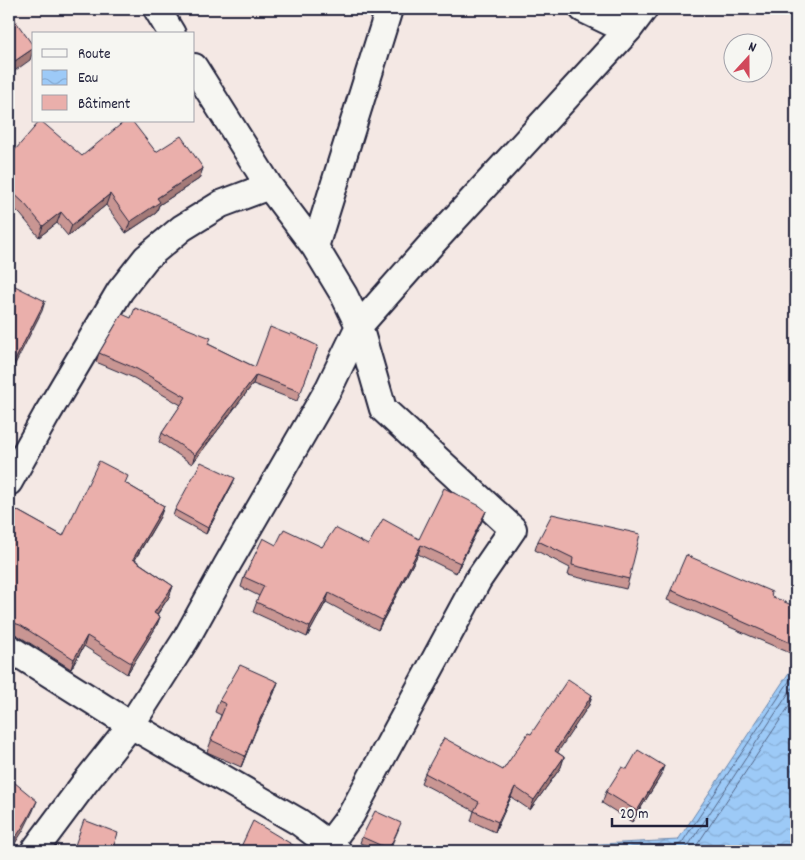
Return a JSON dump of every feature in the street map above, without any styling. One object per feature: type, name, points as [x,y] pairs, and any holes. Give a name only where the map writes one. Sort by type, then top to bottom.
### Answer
[{"type":"street","points":[[157,9],[171,32]]},
{"type":"street","points":[[315,247],[389,9]]},
{"type":"street","points":[[583,9],[610,22],[636,19]]},
{"type":"street","points":[[34,851],[131,725],[186,639],[329,388],[359,326],[636,19]]},
{"type":"street","points":[[9,648],[131,725],[299,822],[331,849],[351,816],[478,580],[512,529],[383,409],[359,326],[344,295],[315,247],[269,186],[195,69]]},
{"type":"street","points":[[9,482],[120,291],[146,258],[182,228],[221,204],[269,186]]},
{"type":"water","points":[[796,662],[796,851],[558,851],[562,846],[678,840]]},
{"type":"building","points":[[9,12],[32,44],[32,49],[9,65]]},
{"type":"building","points":[[39,122],[42,122],[82,156],[124,122],[133,122],[156,152],[181,136],[203,168],[157,198],[160,202],[130,222],[110,194],[72,225],[61,212],[43,226],[25,204],[9,189],[9,157]]},
{"type":"building","points":[[9,283],[45,301],[10,370],[9,369]]},
{"type":"building","points":[[135,308],[211,338],[208,344],[255,367],[270,327],[290,335],[291,333],[318,346],[301,392],[256,375],[195,455],[162,433],[186,397],[137,369],[99,353],[122,314],[131,318]]},
{"type":"building","points":[[99,461],[128,476],[125,483],[164,506],[133,559],[173,586],[154,613],[160,617],[131,663],[87,636],[74,659],[20,625],[9,624],[9,506],[63,536]]},
{"type":"building","points":[[201,462],[235,478],[208,528],[175,510]]},
{"type":"building","points":[[444,488],[480,506],[486,511],[460,563],[421,545],[382,620],[329,593],[310,627],[256,602],[264,586],[244,577],[263,538],[276,545],[284,529],[322,547],[335,528],[368,545],[383,519],[419,539]]},
{"type":"building","points":[[552,514],[640,534],[629,579],[572,565],[573,558],[538,541]]},
{"type":"building","points":[[686,555],[772,592],[771,596],[796,607],[796,637],[793,644],[671,590]]},
{"type":"building","points":[[9,653],[14,656],[9,668]]},
{"type":"building","points":[[240,665],[278,682],[245,756],[211,740],[226,704],[219,701]]},
{"type":"building","points":[[568,679],[592,695],[555,751],[564,757],[534,800],[515,787],[498,822],[474,811],[479,802],[425,773],[444,738],[503,770],[528,733],[531,734]]},
{"type":"building","points":[[638,750],[664,766],[637,811],[606,792],[622,767],[627,769]]},
{"type":"building","points":[[9,778],[37,801],[9,848]]},
{"type":"building","points":[[375,811],[401,823],[389,849],[362,837]]},
{"type":"building","points":[[84,820],[118,833],[112,851],[73,851]]},
{"type":"building","points":[[253,821],[303,851],[239,851]]}]
